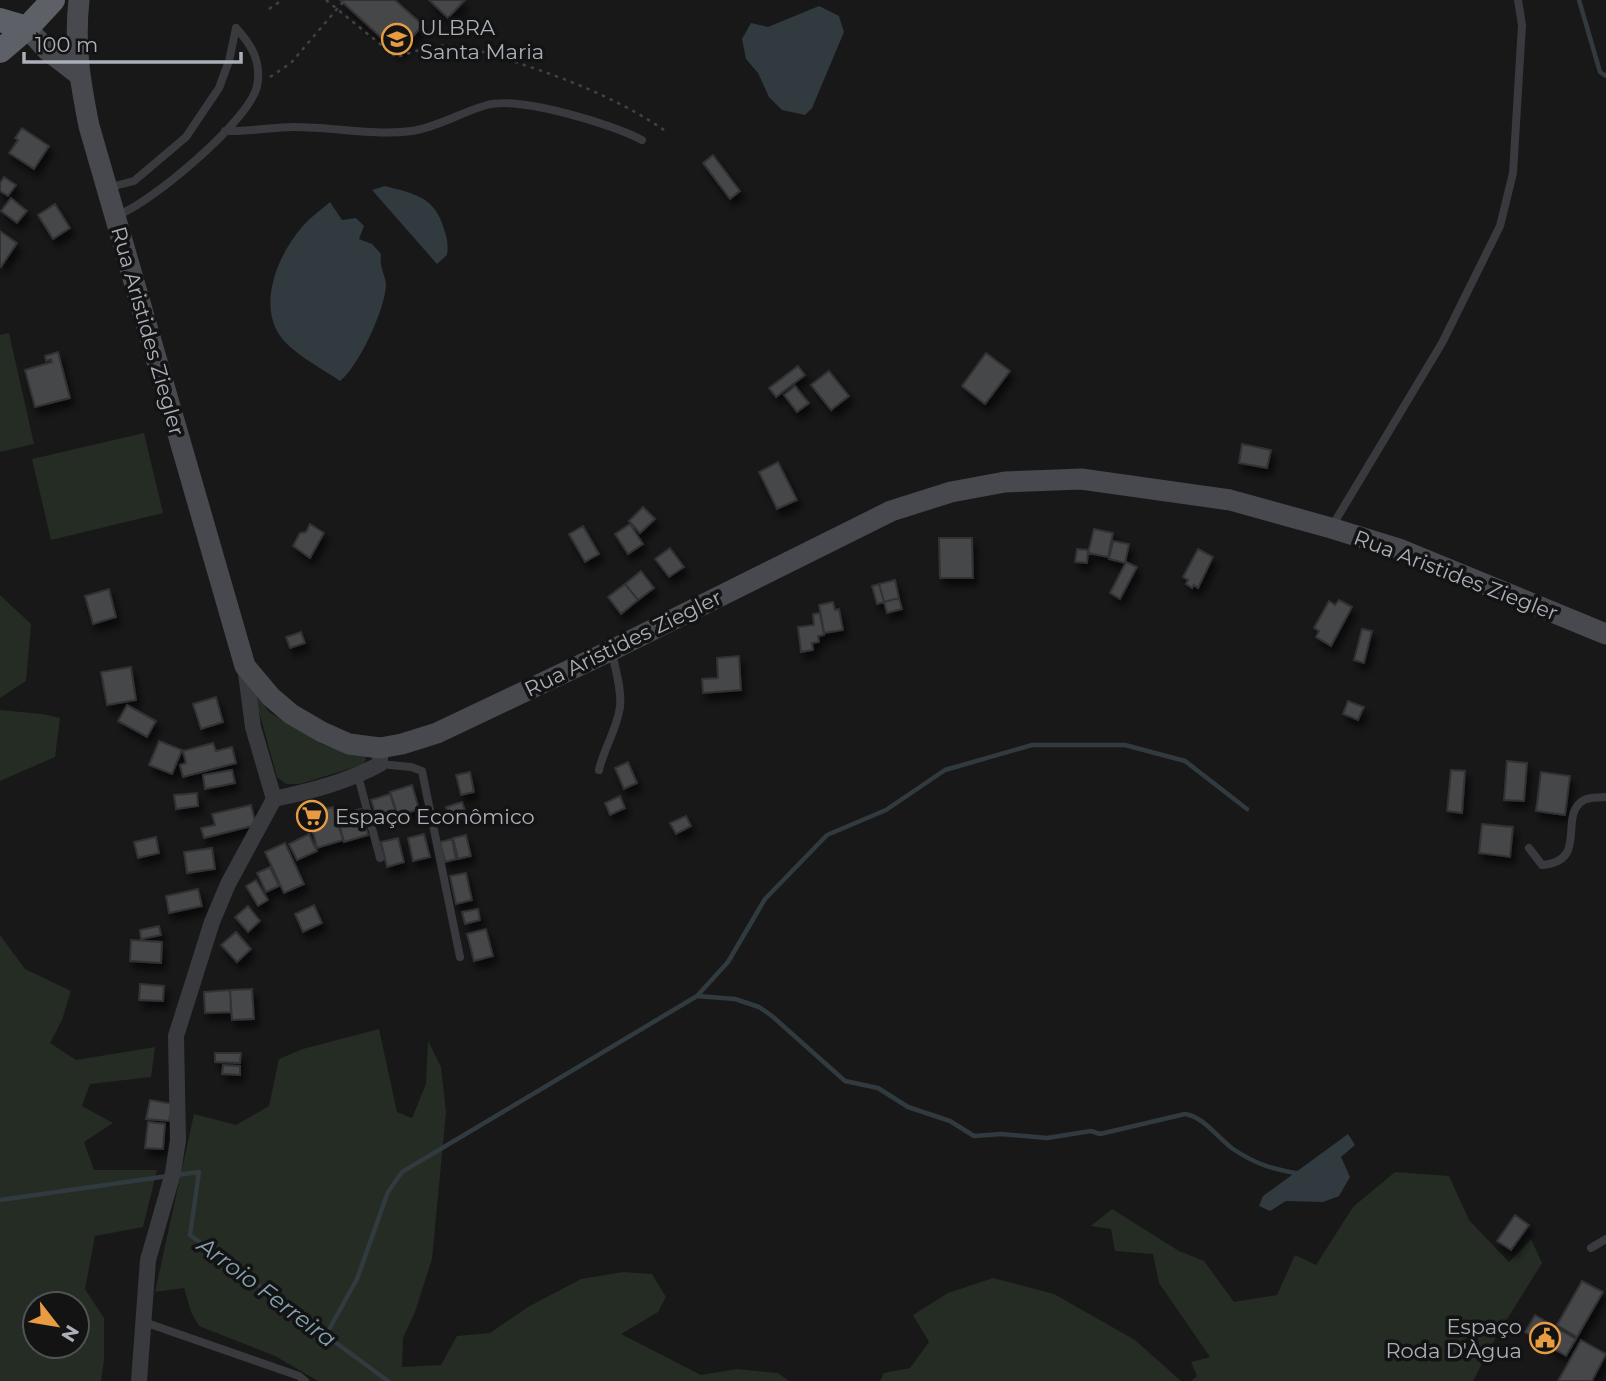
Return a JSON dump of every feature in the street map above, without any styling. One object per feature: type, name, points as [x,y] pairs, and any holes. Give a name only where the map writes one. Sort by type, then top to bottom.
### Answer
[{"type":"highway","points":[[0,51],[27,28],[52,0]]},
{"type":"highway","points":[[0,20],[27,28]]},
{"type":"main road","name":"Rua Aristides Ziegler","points":[[79,0],[75,29],[78,74],[106,189],[245,666],[271,697],[291,714],[349,744],[380,756],[437,733],[612,650],[891,511],[951,492],[1005,482],[1081,479],[1230,500],[1399,549],[1606,634]]},
{"type":"main road","points":[[27,28],[47,50],[78,74]]},
{"type":"street","points":[[139,1381],[148,1261],[173,1173],[177,1140],[176,1036],[212,922],[228,884],[274,799],[253,727],[245,666]]},
{"type":"street","points":[[274,799],[358,776],[380,756]]},
{"type":"lane","points":[[1331,528],[1442,343],[1500,226],[1513,173],[1522,25],[1518,0]]},
{"type":"lane","points":[[106,189],[134,181],[186,137],[219,88],[229,61],[236,28],[249,42],[258,66],[257,86],[240,114],[153,197],[130,211],[115,216]]},
{"type":"lane","points":[[225,131],[292,127],[359,132],[413,131],[490,104],[522,105],[602,123],[642,140]]},
{"type":"lane","points":[[599,770],[621,704],[612,650]]},
{"type":"lane","points":[[380,756],[422,771],[460,957]]},
{"type":"lane","points":[[358,776],[380,858]]},
{"type":"lane","points":[[1529,848],[1542,865],[1566,856],[1577,805],[1586,798],[1606,797]]},
{"type":"lane","points":[[1591,1248],[1606,1239]]},
{"type":"lane","points":[[143,1322],[299,1376],[305,1381]]},
{"type":"path","points":[[269,9],[282,0]]},
{"type":"path","points":[[326,0],[396,57],[437,46],[475,49],[556,75],[596,92],[642,114],[664,130]]},
{"type":"path","points":[[257,86],[290,63],[343,2]]},
{"type":"shaded area","points":[[819,6],[839,16],[844,32],[812,108],[805,115],[782,110],[769,97],[758,73],[746,59],[742,39],[751,23],[768,27]]},
{"type":"shaded area","points":[[385,186],[419,197],[438,214],[448,246],[447,255],[437,264],[372,190]]},
{"type":"shaded area","points":[[330,202],[342,220],[356,218],[364,226],[359,239],[372,244],[381,254],[386,286],[381,309],[369,337],[355,363],[340,381],[287,344],[277,331],[270,301],[272,285],[284,253],[308,220]]},
{"type":"shaded area","points":[[9,333],[34,444],[0,452],[0,335]]},
{"type":"shaded area","points":[[144,433],[163,513],[51,540],[32,459]]},
{"type":"shaded area","points":[[0,595],[31,624],[26,681],[0,698]]},
{"type":"shaded area","points":[[253,690],[269,712],[324,745],[365,755],[366,760],[362,765],[300,784],[286,784],[277,777]]},
{"type":"shaded area","points":[[0,710],[60,718],[55,757],[0,781]]},
{"type":"shaded area","points":[[0,935],[25,969],[71,991],[62,1020],[50,1043],[76,1060],[155,1047],[151,1077],[90,1084],[82,1106],[113,1123],[84,1142],[94,1170],[157,1170],[143,1227],[95,1236],[86,1290],[21,1290],[21,1360],[91,1360],[91,1298],[104,1318],[101,1381],[0,1381]]},
{"type":"shaded area","points":[[379,1029],[397,1112],[412,1118],[426,1084],[428,1041],[441,1067],[446,1112],[432,1259],[415,1312],[403,1338],[402,1367],[441,1365],[457,1336],[490,1333],[528,1307],[581,1279],[623,1272],[652,1274],[666,1297],[658,1312],[621,1334],[701,1375],[737,1369],[778,1373],[789,1381],[318,1381],[275,1356],[199,1326],[191,1312],[184,1288],[155,1292],[194,1114],[236,1125],[269,1106],[279,1059],[303,1049]]},
{"type":"shaded area","points":[[1348,1134],[1355,1145],[1341,1157],[1350,1177],[1339,1196],[1323,1202],[1286,1201],[1270,1211],[1259,1206],[1263,1196]]},
{"type":"shaded area","points":[[1395,1172],[1449,1176],[1469,1220],[1509,1262],[1531,1239],[1542,1263],[1496,1337],[1473,1381],[1191,1381],[1197,1376],[1191,1362],[1210,1357],[1159,1283],[1153,1254],[1115,1251],[1111,1229],[1091,1226],[1112,1209],[1179,1251],[1204,1261],[1234,1302],[1277,1295],[1295,1255],[1316,1265],[1353,1207]]},
{"type":"shaded area","points":[[993,1278],[1054,1294],[1135,1340],[1181,1381],[880,1381],[884,1373],[910,1368],[929,1342],[913,1315],[948,1293]]},
{"type":"building","name":"ULBRA Santa Maria","points":[[340,0],[395,0],[423,25],[398,53]]},
{"type":"building","name":"ULBRA Santa Maria","points":[[429,0],[465,0],[448,18]]},
{"type":"building","points":[[22,128],[49,146],[34,169],[9,153]]},
{"type":"building","points":[[713,155],[740,191],[730,199],[703,163]]},
{"type":"building","points":[[4,177],[16,185],[8,196],[0,191],[0,183]]},
{"type":"building","points":[[11,198],[27,211],[17,223],[1,211]]},
{"type":"building","points":[[55,204],[70,228],[53,239],[38,215]]},
{"type":"building","points":[[0,231],[17,243],[1,267],[0,266]]},
{"type":"building","points":[[58,352],[70,398],[35,407],[25,370],[52,362],[51,359],[46,361],[45,356]]},
{"type":"building","points":[[986,353],[1010,371],[985,404],[962,386]]},
{"type":"building","points":[[798,366],[805,375],[776,397],[769,388]]},
{"type":"building","points":[[829,371],[849,396],[831,410],[811,385]]},
{"type":"building","points":[[795,386],[809,403],[797,412],[784,395]]},
{"type":"building","points":[[1242,444],[1271,450],[1267,468],[1239,463]]},
{"type":"building","points":[[778,462],[797,500],[777,509],[759,472]]},
{"type":"building","points":[[643,507],[655,519],[640,533],[629,521]]},
{"type":"building","points":[[310,524],[324,533],[310,558],[293,546],[300,533],[306,532]]},
{"type":"building","points":[[630,524],[643,544],[628,554],[615,534]]},
{"type":"building","points":[[583,526],[599,554],[585,562],[569,534]]},
{"type":"building","points":[[1094,529],[1113,533],[1108,557],[1088,553]]},
{"type":"building","points":[[939,538],[972,538],[973,578],[940,578]]},
{"type":"building","points":[[1113,541],[1129,544],[1125,563],[1109,559]]},
{"type":"building","points":[[670,548],[684,567],[669,577],[655,559]]},
{"type":"building","points":[[1077,549],[1088,550],[1087,563],[1075,562]]},
{"type":"building","points":[[1198,549],[1213,557],[1198,588],[1194,585],[1192,588],[1186,584],[1188,580],[1183,577]]},
{"type":"building","points":[[1126,562],[1137,567],[1120,599],[1110,593]]},
{"type":"building","points":[[641,571],[654,588],[638,600],[625,584]]},
{"type":"building","points":[[895,580],[899,598],[884,602],[879,584]]},
{"type":"building","points":[[625,584],[638,600],[621,614],[608,597]]},
{"type":"building","points":[[879,584],[884,602],[877,604],[872,586]]},
{"type":"building","points":[[109,589],[116,617],[93,624],[85,596]]},
{"type":"building","points":[[899,598],[902,609],[887,613],[884,602]]},
{"type":"building","points":[[1339,600],[1352,607],[1331,646],[1316,637],[1319,631],[1314,628],[1329,601],[1335,605]]},
{"type":"building","points":[[833,602],[835,610],[839,609],[843,630],[824,633],[819,605]]},
{"type":"building","points":[[820,613],[824,635],[818,636],[819,642],[812,643],[813,650],[801,652],[798,627],[814,625],[813,614]]},
{"type":"building","points":[[1362,629],[1372,631],[1364,663],[1354,660]]},
{"type":"building","points":[[301,632],[305,643],[290,648],[286,637]]},
{"type":"building","points":[[739,656],[741,690],[703,693],[702,679],[718,678],[717,658]]},
{"type":"building","points":[[131,667],[136,700],[107,705],[101,672]]},
{"type":"building","points":[[216,697],[223,722],[201,729],[193,704]]},
{"type":"building","points":[[1348,701],[1364,707],[1358,720],[1343,714]]},
{"type":"building","points":[[127,705],[156,721],[147,737],[118,721]]},
{"type":"building","points":[[159,741],[182,750],[172,774],[149,765]]},
{"type":"building","points":[[213,743],[216,751],[232,747],[236,763],[183,777],[180,765],[186,763],[183,751]]},
{"type":"building","points":[[1507,761],[1527,763],[1524,801],[1504,800]]},
{"type":"building","points":[[628,762],[637,783],[624,789],[615,768]]},
{"type":"building","points":[[232,770],[235,783],[205,789],[203,775]]},
{"type":"building","points":[[1451,770],[1465,771],[1462,813],[1447,811]]},
{"type":"building","points":[[470,772],[474,792],[461,795],[456,775]]},
{"type":"building","points":[[1541,772],[1570,776],[1565,815],[1536,811]]},
{"type":"building","points":[[412,785],[419,809],[398,816],[390,792]]},
{"type":"building","points":[[197,793],[198,806],[176,809],[174,795]]},
{"type":"building","points":[[390,794],[396,812],[377,818],[371,800]]},
{"type":"building","points":[[620,796],[625,808],[610,815],[605,803]]},
{"type":"building","points":[[462,802],[466,813],[449,818],[446,807]]},
{"type":"building","points":[[251,805],[256,825],[204,838],[201,828],[215,825],[212,814]]},
{"type":"building","points":[[333,807],[343,840],[317,848],[308,813],[317,811],[319,816],[326,814],[325,809]]},
{"type":"building","points":[[361,809],[368,835],[344,842],[337,815]]},
{"type":"building","points":[[686,816],[691,826],[676,834],[670,823]]},
{"type":"building","points":[[1482,824],[1513,827],[1510,857],[1479,853]]},
{"type":"building","points":[[309,834],[317,851],[297,860],[289,844]]},
{"type":"building","points":[[424,834],[430,857],[413,861],[408,838]]},
{"type":"building","points":[[466,835],[471,856],[458,859],[453,838]]},
{"type":"building","points":[[156,837],[159,853],[138,858],[134,842]]},
{"type":"building","points":[[398,838],[404,862],[387,867],[381,842]]},
{"type":"building","points":[[452,839],[456,859],[445,862],[440,842]]},
{"type":"building","points":[[285,843],[304,884],[284,893],[265,852]]},
{"type":"building","points":[[212,848],[215,869],[187,873],[184,852]]},
{"type":"building","points":[[270,867],[279,886],[266,892],[257,873]]},
{"type":"building","points":[[466,873],[472,900],[456,904],[450,876]]},
{"type":"building","points":[[256,880],[268,900],[258,906],[246,886]]},
{"type":"building","points":[[198,889],[202,906],[169,913],[166,896]]},
{"type":"building","points":[[314,905],[322,923],[303,932],[295,914]]},
{"type":"building","points":[[248,906],[260,921],[248,932],[235,917]]},
{"type":"building","points":[[478,909],[480,920],[465,924],[462,912]]},
{"type":"building","points":[[159,926],[161,935],[141,939],[140,930]]},
{"type":"building","points":[[486,929],[493,956],[474,961],[467,934]]},
{"type":"building","points":[[236,932],[251,949],[237,962],[221,945]]},
{"type":"building","points":[[131,940],[162,942],[161,963],[130,961]]},
{"type":"building","points":[[140,984],[164,986],[163,1001],[139,1000]]},
{"type":"building","points":[[252,989],[254,1019],[232,1020],[230,990]]},
{"type":"building","points":[[230,990],[231,1012],[205,1013],[204,992]]},
{"type":"building","points":[[215,1053],[241,1053],[240,1063],[215,1062]]},
{"type":"building","points":[[223,1065],[240,1066],[240,1075],[222,1074]]},
{"type":"building","points":[[150,1100],[173,1104],[169,1121],[146,1119]]},
{"type":"building","points":[[148,1122],[165,1124],[163,1149],[145,1148]]},
{"type":"building","points":[[1515,1215],[1529,1225],[1511,1250],[1497,1241]]},
{"type":"building","points":[[1582,1281],[1603,1292],[1577,1337],[1557,1325]]},
{"type":"building","points":[[1535,1315],[1576,1339],[1566,1356],[1525,1332]]},
{"type":"building","points":[[1581,1340],[1606,1354],[1592,1381],[1558,1381]]},
{"type":"waterway","points":[[1579,0],[1600,72],[1606,76]]},
{"type":"waterway","points":[[326,1335],[357,1279],[388,1192],[402,1172],[697,996],[728,962],[765,899],[827,835],[886,810],[945,770],[1032,745],[1125,745],[1185,761],[1247,809]]},
{"type":"waterway","points":[[697,996],[735,999],[759,1007],[845,1081],[878,1088],[908,1107],[950,1121],[974,1136],[1001,1134],[1047,1138],[1091,1131],[1100,1134],[1185,1114],[1198,1119],[1233,1149],[1250,1159],[1300,1174]]},
{"type":"waterway","name":"Arroio Ferreira","points":[[177,1175],[199,1172],[190,1235],[388,1381]]},
{"type":"waterway","name":"Arroio Ferreira","points":[[0,1200],[168,1176]]},
{"type":"place","name":"ULBRA Santa Maria","points":[[397,39]]},
{"type":"place","name":"Espaço Econômico","points":[[312,816]]},
{"type":"place","name":"Espaço Roda D'Àgua","points":[[1545,1338]]}]
